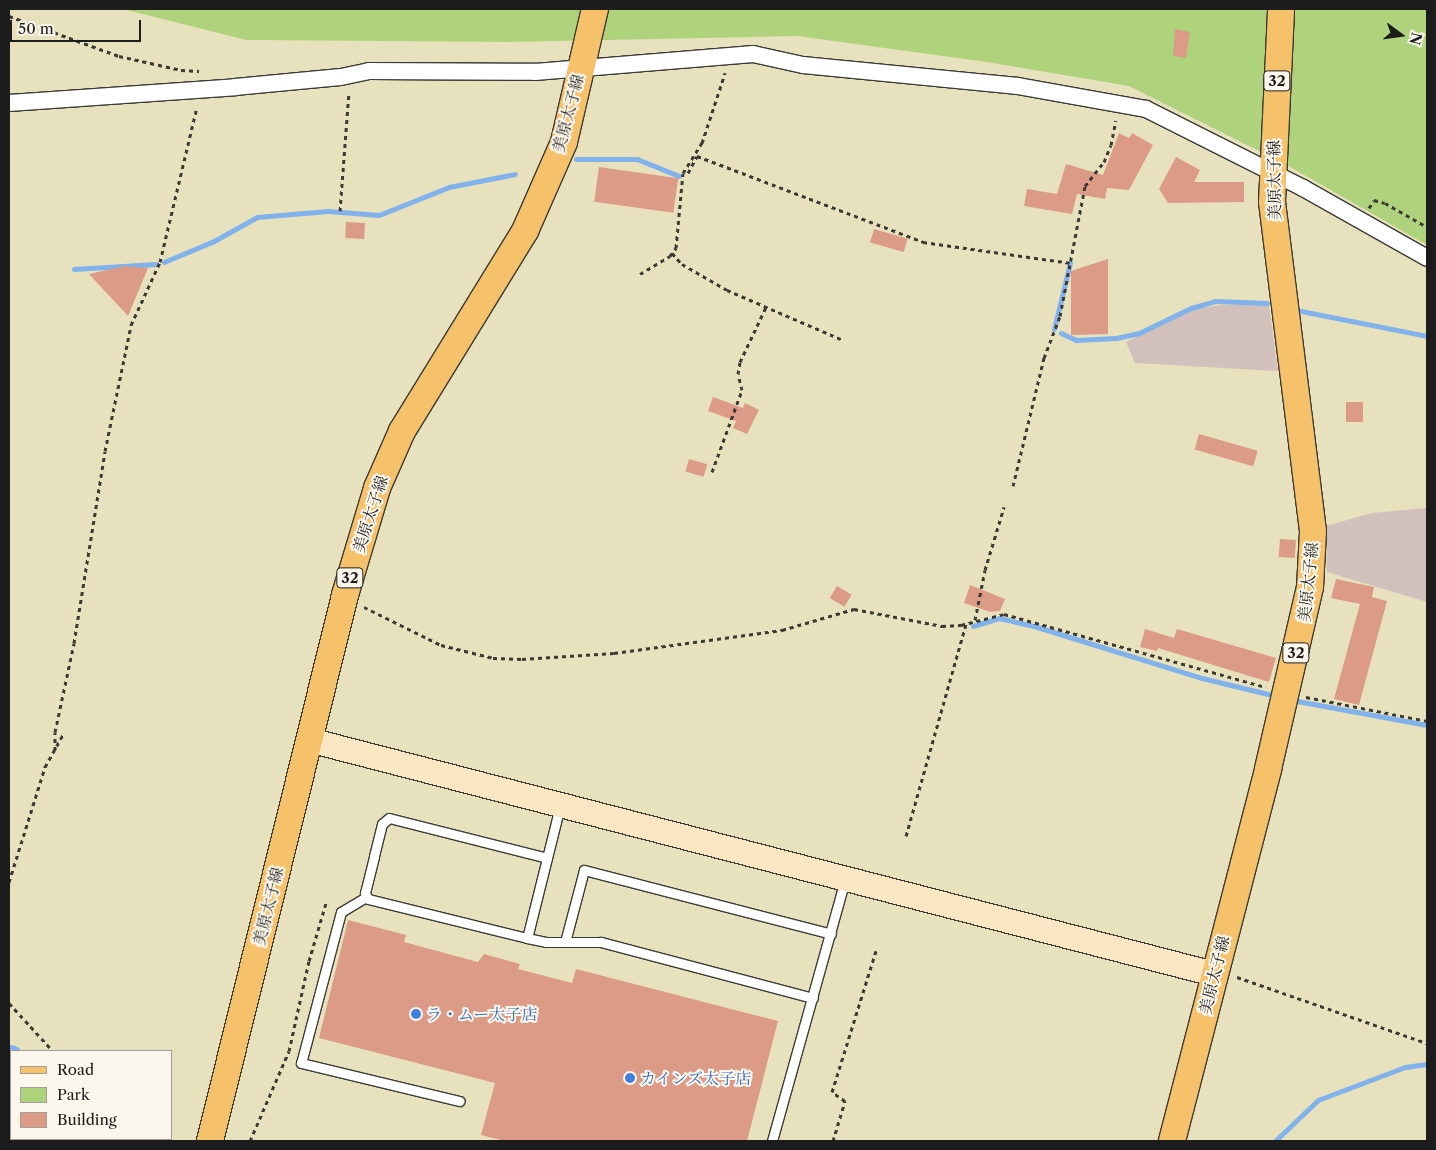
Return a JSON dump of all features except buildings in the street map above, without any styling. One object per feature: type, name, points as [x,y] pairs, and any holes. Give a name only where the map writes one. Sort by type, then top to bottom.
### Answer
[{"type":"main road","name":"美原太子線","points":[[210,1141],[344,595],[377,488],[402,432],[525,231],[564,142],[595,9]]},
{"type":"main road","name":"美原太子線","points":[[1172,1141],[1286,692],[1310,587],[1313,530],[1276,241],[1272,163],[1281,9]]},
{"type":"street","points":[[9,104],[341,78],[369,71],[535,72],[582,60],[753,54],[803,65],[1018,86],[1119,102],[1146,109],[1272,163],[1361,221],[1427,258]]},
{"type":"street","points":[[309,740],[1214,974]]},
{"type":"lane","points":[[527,938],[561,804]]},
{"type":"lane","points":[[459,1102],[301,1063],[341,912],[366,896],[382,824],[389,818],[547,858]]},
{"type":"lane","points":[[565,942],[584,870],[831,934]]},
{"type":"lane","points":[[772,1141],[845,878]]},
{"type":"lane","points":[[366,896],[527,938],[565,942],[601,942],[813,998]]},
{"type":"path","points":[[9,16],[119,56],[182,70],[200,71]]},
{"type":"path","points":[[640,274],[672,253],[678,242],[683,173],[710,125],[726,69]]},
{"type":"path","points":[[340,211],[349,90],[356,86]]},
{"type":"path","points":[[55,750],[54,732],[74,643],[105,451],[131,325],[160,262],[201,89]]},
{"type":"path","points":[[1013,486],[1044,358],[1060,316],[1085,186],[1104,162],[1112,145],[1119,102]]},
{"type":"path","points":[[688,173],[697,156],[923,242],[1070,263]]},
{"type":"path","points":[[1361,221],[1374,200],[1427,227]]},
{"type":"path","points":[[672,253],[682,264],[726,290],[843,340]]},
{"type":"path","points":[[712,472],[742,390],[738,374],[740,362],[766,307]]},
{"type":"path","points":[[975,620],[985,570],[1004,507]]},
{"type":"path","points":[[344,595],[440,645],[493,658],[614,653],[671,646],[782,630],[854,609],[926,624],[966,623],[1004,614],[1286,692],[1362,710],[1427,721]]},
{"type":"path","points":[[906,836],[966,623]]},
{"type":"path","points":[[9,882],[28,816],[64,733]]},
{"type":"path","points":[[250,1141],[289,1051],[309,961],[326,903]]},
{"type":"path","points":[[833,1141],[845,1101],[832,1092],[876,951]]},
{"type":"path","points":[[1214,974],[1238,977],[1427,1043]]},
{"type":"path","points":[[9,1003],[52,1050]]},
{"type":"shaded area","points":[[1222,305],[1269,305],[1278,371],[1135,363],[1126,342],[1193,309]]},
{"type":"shaded area","points":[[1427,508],[1427,602],[1327,572],[1326,526],[1372,513]]},
{"type":"green space","points":[[123,9],[1427,9],[1427,245],[1285,164],[1129,86],[987,62],[797,36],[509,42],[246,40]]},
{"type":"waterway","points":[[576,159],[637,159],[679,176]]},
{"type":"waterway","points":[[164,262],[214,241],[257,217],[328,211],[379,215],[449,187],[515,174]]},
{"type":"waterway","points":[[1054,329],[1070,263]]},
{"type":"waterway","points":[[74,269],[156,264]]},
{"type":"waterway","points":[[1061,333],[1076,340],[1116,338],[1139,333],[1191,308],[1215,301],[1267,303]]},
{"type":"waterway","points":[[1301,311],[1427,336]]},
{"type":"waterway","points":[[973,626],[999,618],[1034,626],[1202,678],[1272,695]]},
{"type":"waterway","points":[[1297,701],[1427,725]]},
{"type":"waterway","points":[[1275,1141],[1318,1100],[1405,1067],[1427,1064]]},
{"type":"place","name":"ラ・ムー太子店","points":[[416,1014]]},
{"type":"place","name":"カインズ太子店","points":[[630,1078]]}]
